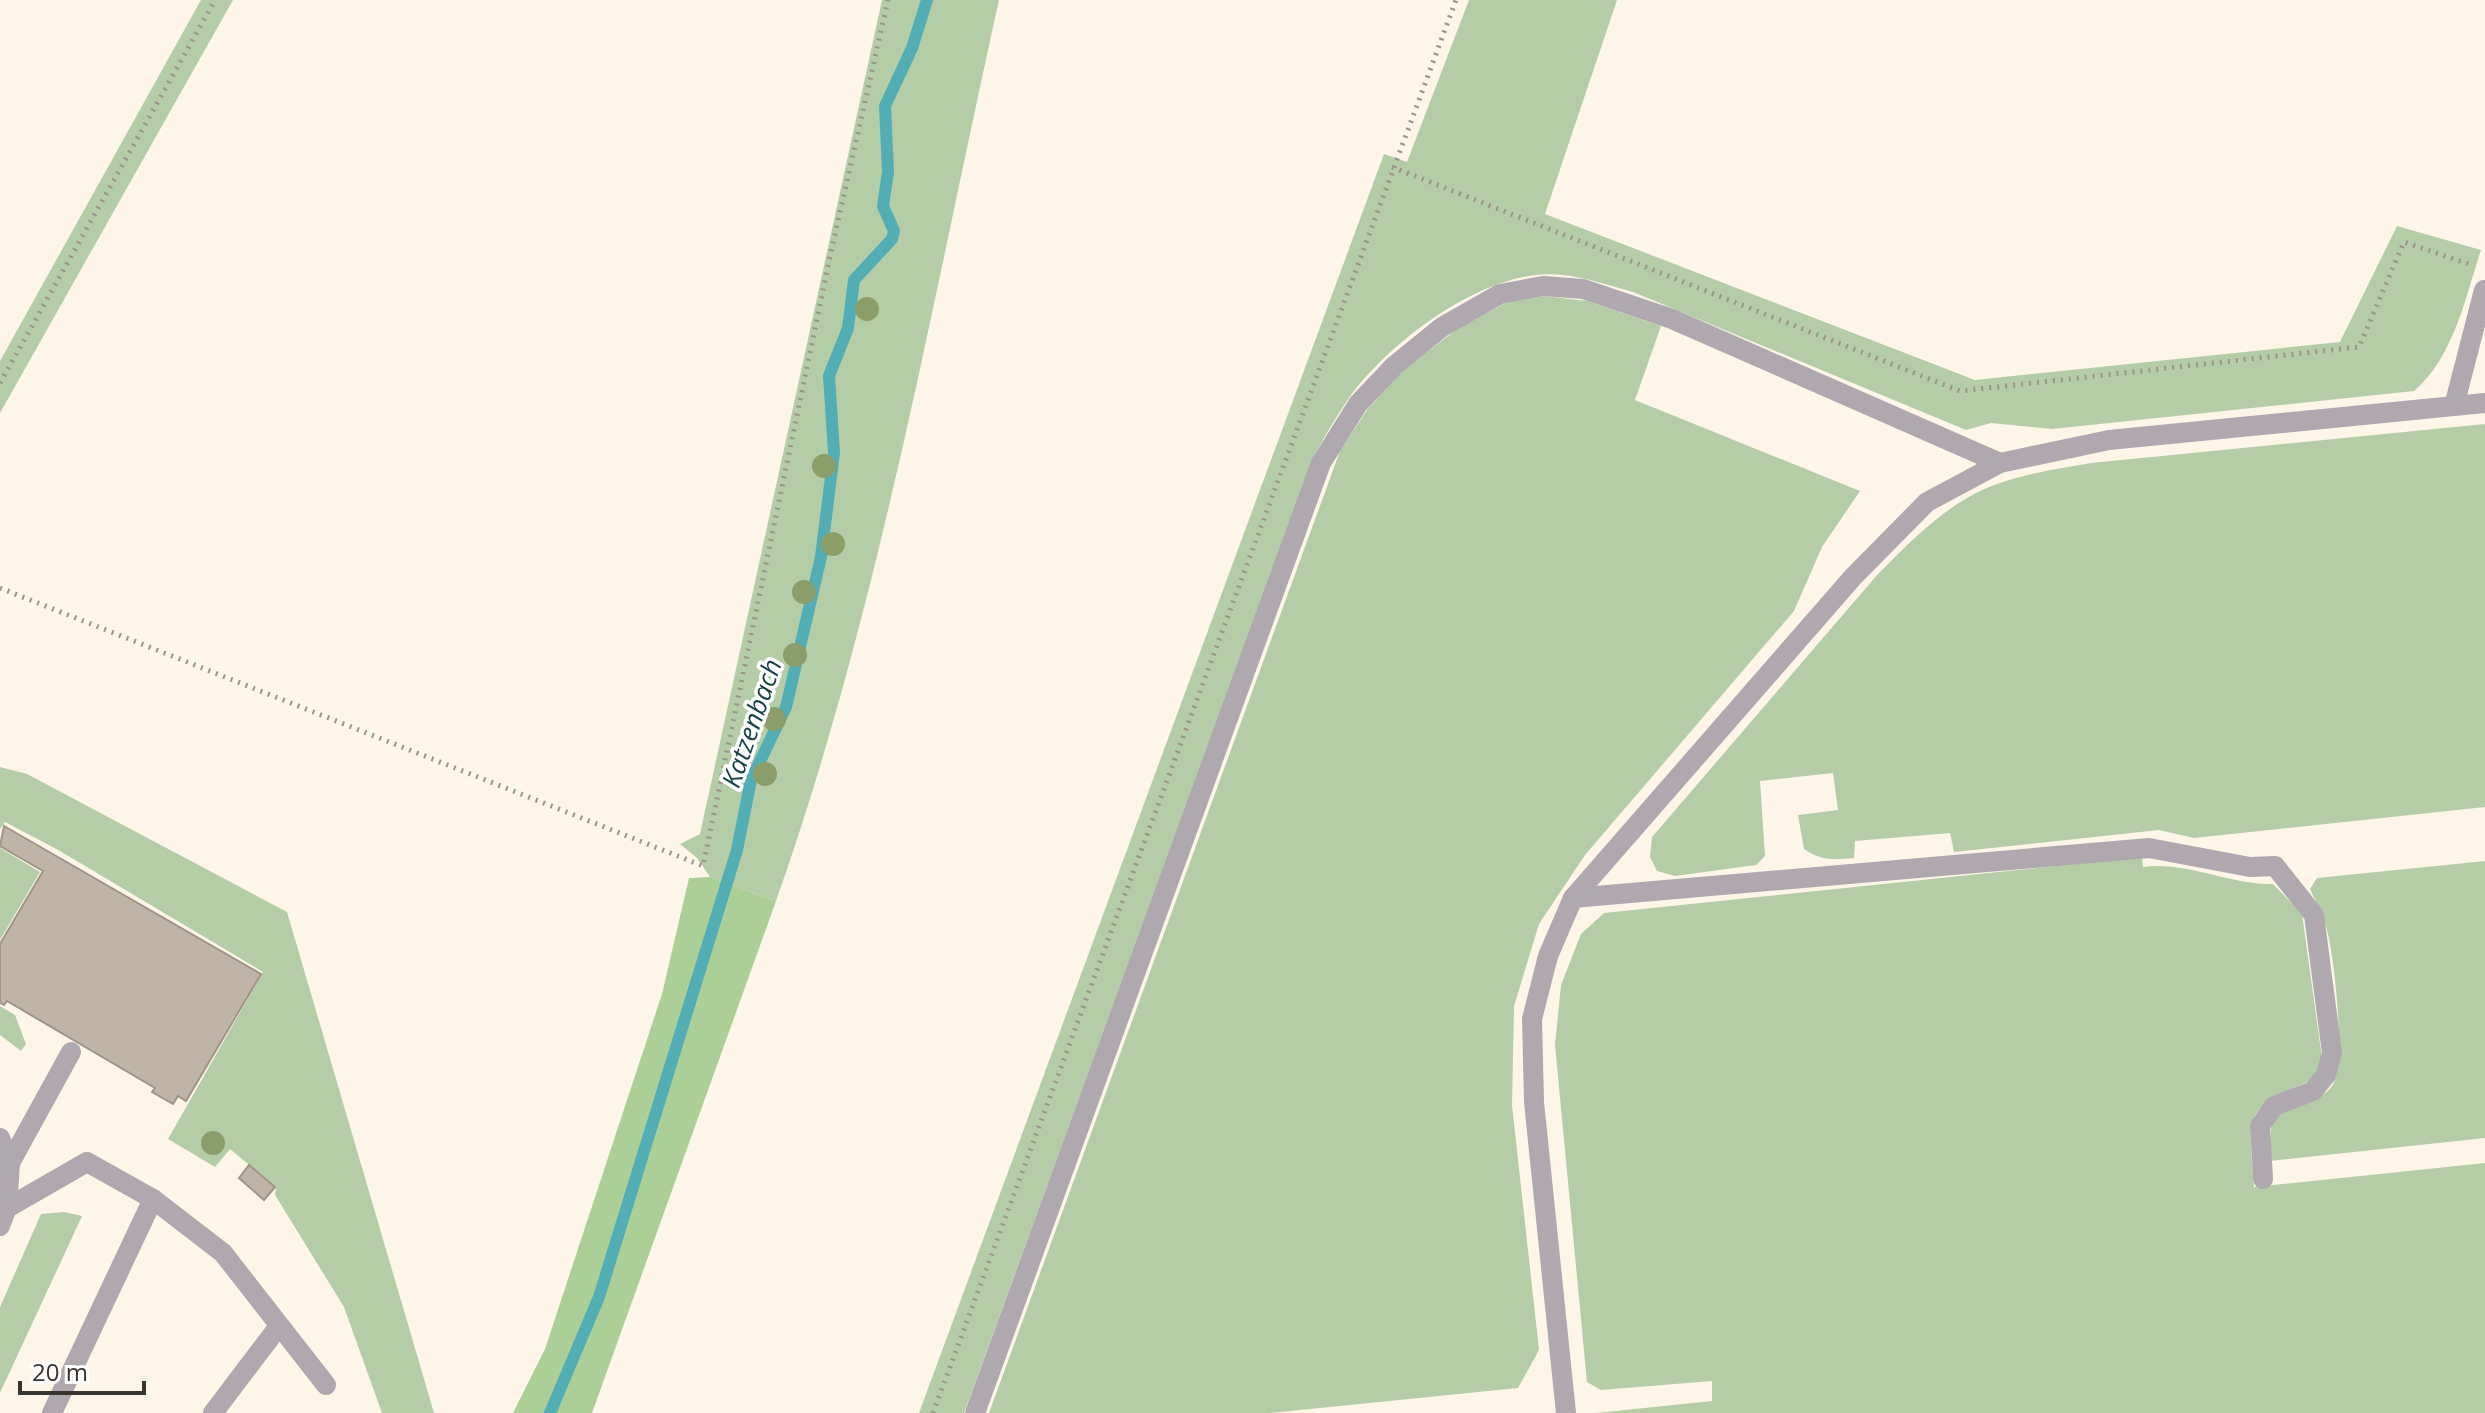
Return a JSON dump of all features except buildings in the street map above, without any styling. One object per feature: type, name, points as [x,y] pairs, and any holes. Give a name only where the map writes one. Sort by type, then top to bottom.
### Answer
[{"type":"lane","points":[[975,1413],[1321,463],[1358,404],[1394,366],[1442,327],[1500,294],[1543,286],[1583,289],[1672,319],[2000,463]]},
{"type":"lane","points":[[2454,406],[2484,290]]},
{"type":"lane","points":[[1566,1413],[1534,1102],[1532,1019],[1548,956],[1573,898],[1853,577],[1927,502],[2000,463],[2109,440],[2485,403]]},
{"type":"lane","points":[[1573,898],[2149,848],[2250,867],[2275,866],[2314,915],[2332,1053],[2326,1075],[2313,1091],[2274,1106],[2260,1126],[2263,1179]]},
{"type":"lane","points":[[4,1217],[10,1163],[71,1052]]},
{"type":"lane","points":[[0,1138],[10,1163]]},
{"type":"lane","points":[[4,1217],[87,1162],[153,1199],[223,1253],[326,1385]]},
{"type":"lane","points":[[52,1413],[153,1199]]},
{"type":"lane","points":[[213,1413],[279,1326]]},
{"type":"path","points":[[0,383],[215,0]]},
{"type":"path","points":[[0,588],[703,866],[831,252],[888,0]]},
{"type":"path","points":[[933,1413],[1456,0]]},
{"type":"path","points":[[1392,167],[1960,391],[2359,347],[2404,242],[2471,265]]},
{"type":"green space","points":[[201,0],[233,0],[0,413],[0,361]]},
{"type":"green space","points":[[882,0],[999,0],[874,567],[845,680],[776,901],[710,877],[697,858],[680,844],[700,834]]},
{"type":"green space","points":[[1469,0],[1617,0],[1545,214],[1975,380],[2340,342],[2397,226],[2481,250],[2449,344],[2428,377],[2414,391],[2052,429],[1991,423],[1966,430],[1633,292],[1574,277],[1549,274],[1511,280],[1457,303],[1431,320],[1383,359],[1363,380],[1315,454],[964,1413],[919,1413],[1384,154],[1407,162]]},
{"type":"green space","points":[[1545,296],[1587,301],[1661,326],[1635,400],[1860,491],[1822,547],[1794,611],[1585,855],[1539,924],[1514,1006],[1512,1105],[1539,1350],[1518,1388],[1269,1413],[989,1413],[1340,451],[1367,410],[1402,371],[1456,330],[1507,302]]},
{"type":"green space","points":[[2485,424],[2485,807],[2194,838],[2159,830],[1954,852],[1950,833],[1855,841],[1854,858],[1834,859],[1816,856],[1804,849],[1798,815],[1838,810],[1833,773],[1760,781],[1765,856],[1756,865],[1675,876],[1657,871],[1650,857],[1652,837],[1878,574],[1931,524],[1967,498],[2011,480],[2091,463]]},
{"type":"green space","points":[[0,767],[27,774],[287,912],[434,1413],[382,1413],[344,1307],[275,1195],[276,1187],[230,1149],[215,1167],[168,1139],[263,972],[60,851],[5,822],[0,829]]},
{"type":"green space","points":[[0,848],[40,872],[0,940]]},
{"type":"green space","points":[[2142,857],[2143,867],[2176,867],[2240,881],[2273,884],[2302,914],[2322,1058],[2316,1078],[2274,1098],[2262,1106],[2255,1116],[2251,1127],[2254,1187],[2485,1163],[2485,1413],[1596,1413],[1712,1401],[1712,1381],[1601,1390],[1587,1382],[1555,1045],[1561,985],[1581,934],[1604,913]]},
{"type":"green space","points":[[2485,861],[2485,1138],[2270,1161],[2271,1129],[2277,1118],[2283,1112],[2326,1092],[2336,1074],[2338,1006],[2324,919],[2310,889],[2317,878]]},
{"type":"green space","points":[[710,877],[776,901],[592,1413],[513,1413],[545,1349],[662,994],[689,878]]},
{"type":"green space","points":[[0,1006],[15,1015],[26,1044],[21,1051],[0,1035]]},
{"type":"green space","points":[[64,1212],[82,1216],[0,1393],[0,1307],[41,1214]]},
{"type":"waterway","name":"Katzenbach","points":[[550,1413],[599,1297],[737,850],[751,780],[786,707],[821,557],[834,453],[829,376],[848,328],[854,280],[892,239],[894,231],[883,206],[888,172],[885,106],[912,48],[927,0]]}]
